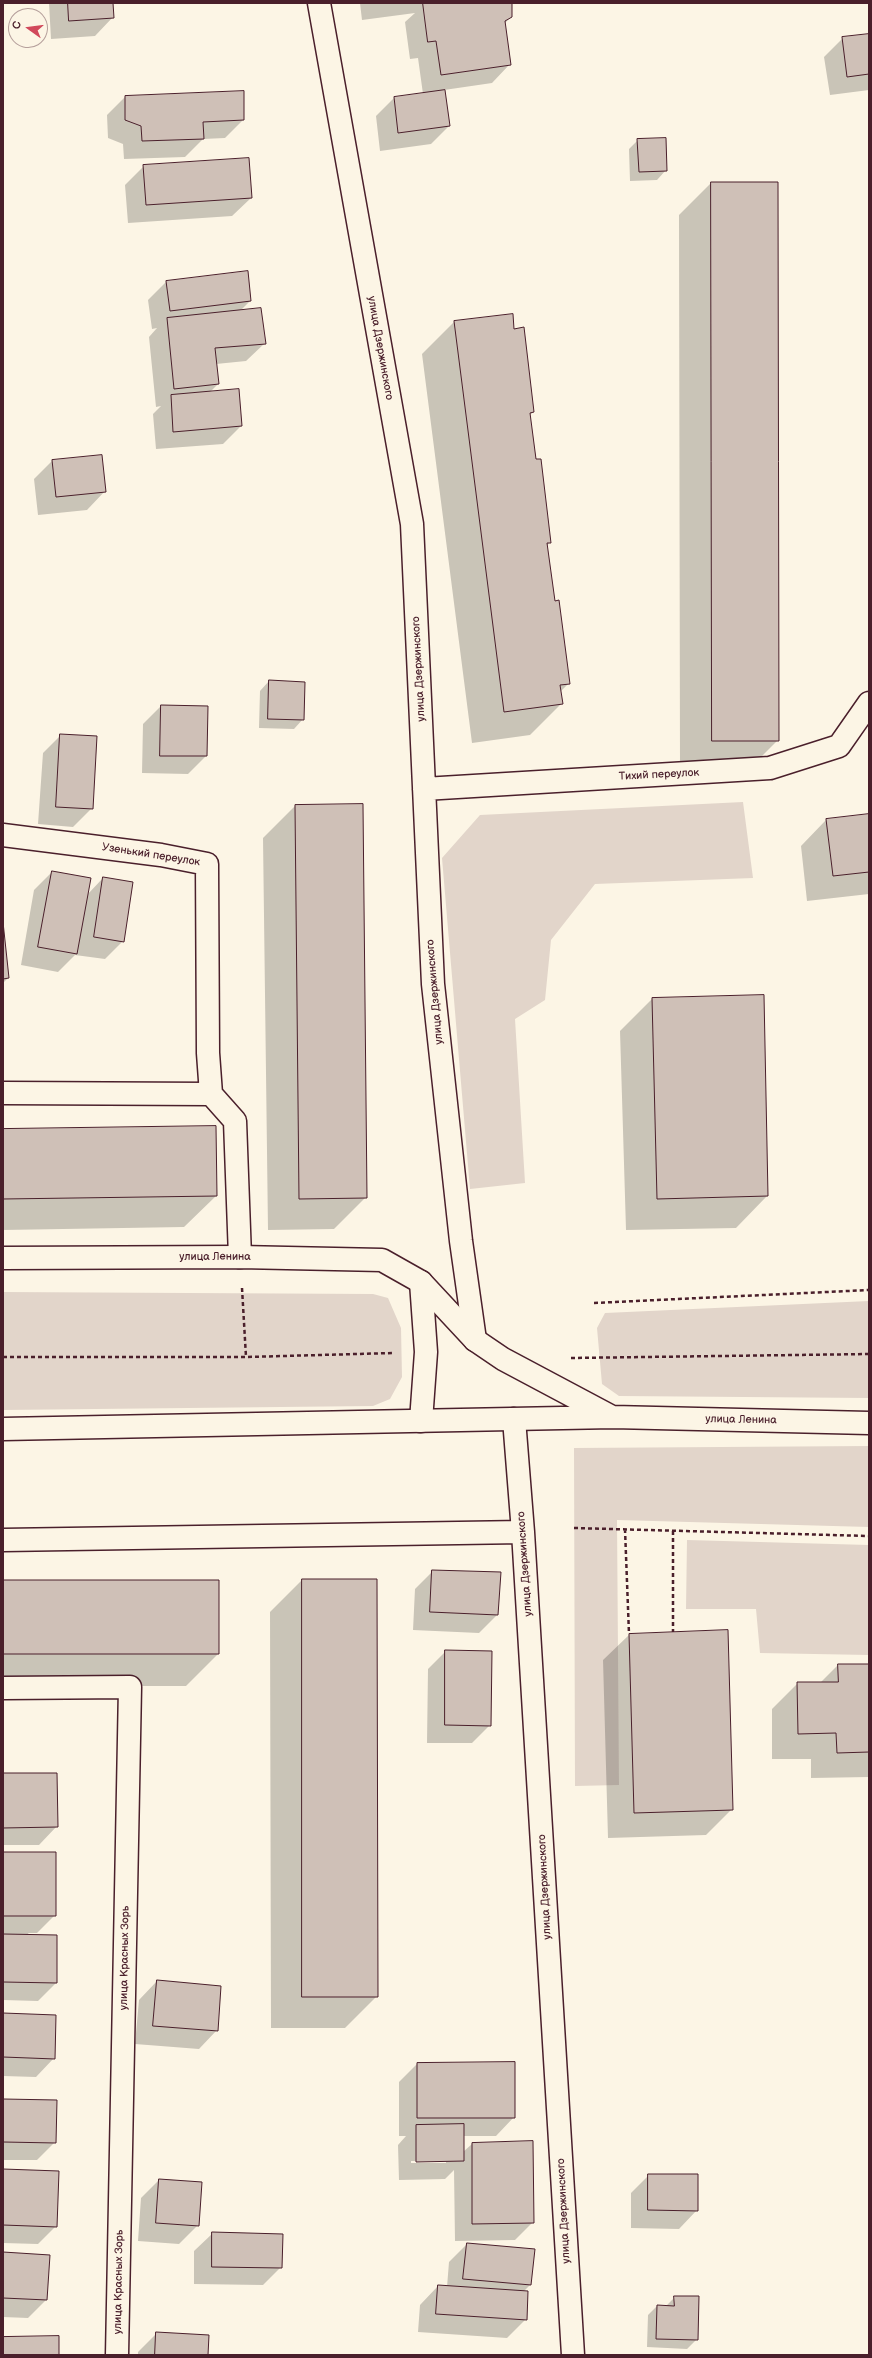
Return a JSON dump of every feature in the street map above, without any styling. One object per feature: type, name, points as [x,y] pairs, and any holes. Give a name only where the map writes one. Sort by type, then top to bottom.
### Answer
[{"type":"street","name":"улица Дзержинского","points":[[319,3],[412,524],[433,984],[461,1241],[475,1340]]},
{"type":"street","name":"Тихий переулок","points":[[424,788],[770,768],[839,746],[869,703]]},
{"type":"street","name":"Узенький переулок","points":[[3,835],[161,855],[207,864],[208,1053],[211,1094]]},
{"type":"street","points":[[3,1093],[211,1094],[235,1121],[240,1257]]},
{"type":"street","name":"улица Ленина","points":[[3,1258],[240,1257],[382,1260],[421,1282],[475,1340],[503,1359],[613,1418]]},
{"type":"street","points":[[421,1282],[426,1352],[421,1421]]},
{"type":"street","name":"улица Ленина","points":[[3,1429],[613,1418],[869,1423]]},
{"type":"street","name":"улица Дзержинского","points":[[514,1420],[523,1532],[573,2355]]},
{"type":"street","points":[[3,1540],[523,1532]]},
{"type":"street","name":"улица Красных Зорь","points":[[3,1688],[130,1687],[117,2355]]},
{"type":"path","points":[[240,1257],[246,1357]]},
{"type":"path","points":[[594,1303],[869,1290]]},
{"type":"path","points":[[3,1358],[246,1357],[426,1352]]},
{"type":"path","points":[[566,1358],[869,1354]]},
{"type":"path","points":[[574,1528],[869,1536]]},
{"type":"path","points":[[625,1529],[629,1634]]},
{"type":"path","points":[[673,1531],[674,1632]]},
{"type":"shaded area","points":[[743,802],[753,878],[595,884],[551,940],[545,1000],[515,1019],[525,1183],[470,1189],[442,858],[480,815]]},
{"type":"shaded area","points":[[3,1292],[373,1294],[388,1298],[401,1328],[402,1377],[390,1399],[373,1406],[3,1410]]},
{"type":"shaded area","points":[[869,1301],[869,1398],[619,1396],[602,1384],[597,1328],[605,1313]]},
{"type":"shaded area","points":[[869,1446],[869,1527],[617,1520],[619,1785],[575,1786],[574,1448]]},
{"type":"shaded area","points":[[687,1540],[869,1545],[869,1655],[760,1653],[756,1609],[686,1609]]},
{"type":"building","points":[[68,3],[113,3],[114,18],[69,21]]},
{"type":"building","points":[[423,3],[512,3],[512,17],[505,21],[511,65],[441,75],[436,41],[428,42]]},
{"type":"building","points":[[869,34],[869,74],[847,77],[842,37]]},
{"type":"building","points":[[445,90],[450,126],[398,133],[394,97]]},
{"type":"building","points":[[244,91],[244,120],[203,122],[204,139],[142,141],[141,126],[125,120],[125,96]]},
{"type":"building","points":[[666,138],[667,171],[639,172],[637,139]]},
{"type":"building","points":[[249,158],[252,198],[146,205],[143,165]]},
{"type":"building","points":[[711,182],[778,182],[779,741],[712,741]]},
{"type":"building","points":[[248,271],[251,301],[170,311],[166,281]]},
{"type":"building","points":[[261,308],[266,344],[215,348],[219,384],[174,389],[167,318]]},
{"type":"building","points":[[513,314],[514,329],[524,327],[534,412],[530,413],[536,459],[541,459],[551,543],[547,543],[555,601],[559,600],[570,684],[560,685],[563,704],[504,712],[454,321]]},
{"type":"building","points":[[239,389],[242,426],[173,432],[171,395]]},
{"type":"building","points":[[102,455],[106,492],[56,497],[52,460]]},
{"type":"building","points":[[269,680],[305,682],[304,720],[268,719]]},
{"type":"building","points":[[161,705],[208,706],[207,756],[160,756]]},
{"type":"building","points":[[60,734],[97,736],[93,809],[56,807]]},
{"type":"building","points":[[363,804],[367,1198],[299,1199],[295,805]]},
{"type":"building","points":[[869,814],[869,872],[833,876],[826,819]]},
{"type":"building","points":[[52,871],[91,878],[77,954],[38,947]]},
{"type":"building","points":[[103,877],[133,882],[124,942],[94,937]]},
{"type":"building","points":[[3,922],[9,978],[3,979]]},
{"type":"building","points":[[764,995],[768,1196],[657,1199],[652,998]]},
{"type":"building","points":[[216,1126],[217,1196],[3,1199],[3,1129]]},
{"type":"building","points":[[432,1570],[501,1572],[498,1615],[430,1612]]},
{"type":"building","points":[[302,1579],[377,1579],[378,1997],[302,1997]]},
{"type":"building","points":[[3,1580],[219,1580],[219,1654],[3,1654]]},
{"type":"building","points":[[728,1630],[733,1810],[634,1813],[629,1634]]},
{"type":"building","points":[[445,1650],[492,1651],[491,1726],[445,1725]]},
{"type":"building","points":[[838,1664],[869,1664],[869,1752],[837,1753],[836,1733],[798,1734],[797,1682],[838,1682]]},
{"type":"building","points":[[3,1773],[57,1773],[58,1827],[3,1828]]},
{"type":"building","points":[[3,1852],[56,1852],[56,1916],[3,1916]]},
{"type":"building","points":[[3,1934],[57,1935],[57,1983],[3,1982]]},
{"type":"building","points":[[157,1980],[221,1986],[218,2031],[153,2026]]},
{"type":"building","points":[[3,2013],[56,2015],[55,2059],[3,2057]]},
{"type":"building","points":[[515,2062],[515,2118],[417,2118],[417,2063]]},
{"type":"building","points":[[3,2099],[57,2100],[56,2143],[3,2142]]},
{"type":"building","points":[[464,2124],[464,2161],[416,2162],[416,2125]]},
{"type":"building","points":[[533,2141],[534,2223],[472,2224],[472,2143]]},
{"type":"building","points":[[3,2169],[59,2171],[57,2227],[3,2225]]},
{"type":"building","points":[[648,2174],[698,2174],[698,2211],[648,2210]]},
{"type":"building","points":[[159,2179],[202,2182],[199,2226],[156,2223]]},
{"type":"building","points":[[212,2232],[283,2234],[282,2268],[212,2267]]},
{"type":"building","points":[[467,2243],[535,2249],[531,2285],[463,2279]]},
{"type":"building","points":[[3,2252],[50,2255],[47,2300],[3,2298]]},
{"type":"building","points":[[438,2285],[528,2291],[527,2320],[436,2314]]},
{"type":"building","points":[[674,2296],[699,2296],[698,2340],[656,2339],[657,2305],[674,2306]]},
{"type":"building","points":[[156,2332],[209,2335],[208,2355],[155,2355]]},
{"type":"building","points":[[59,2336],[59,2355],[3,2355],[3,2337]]}]
